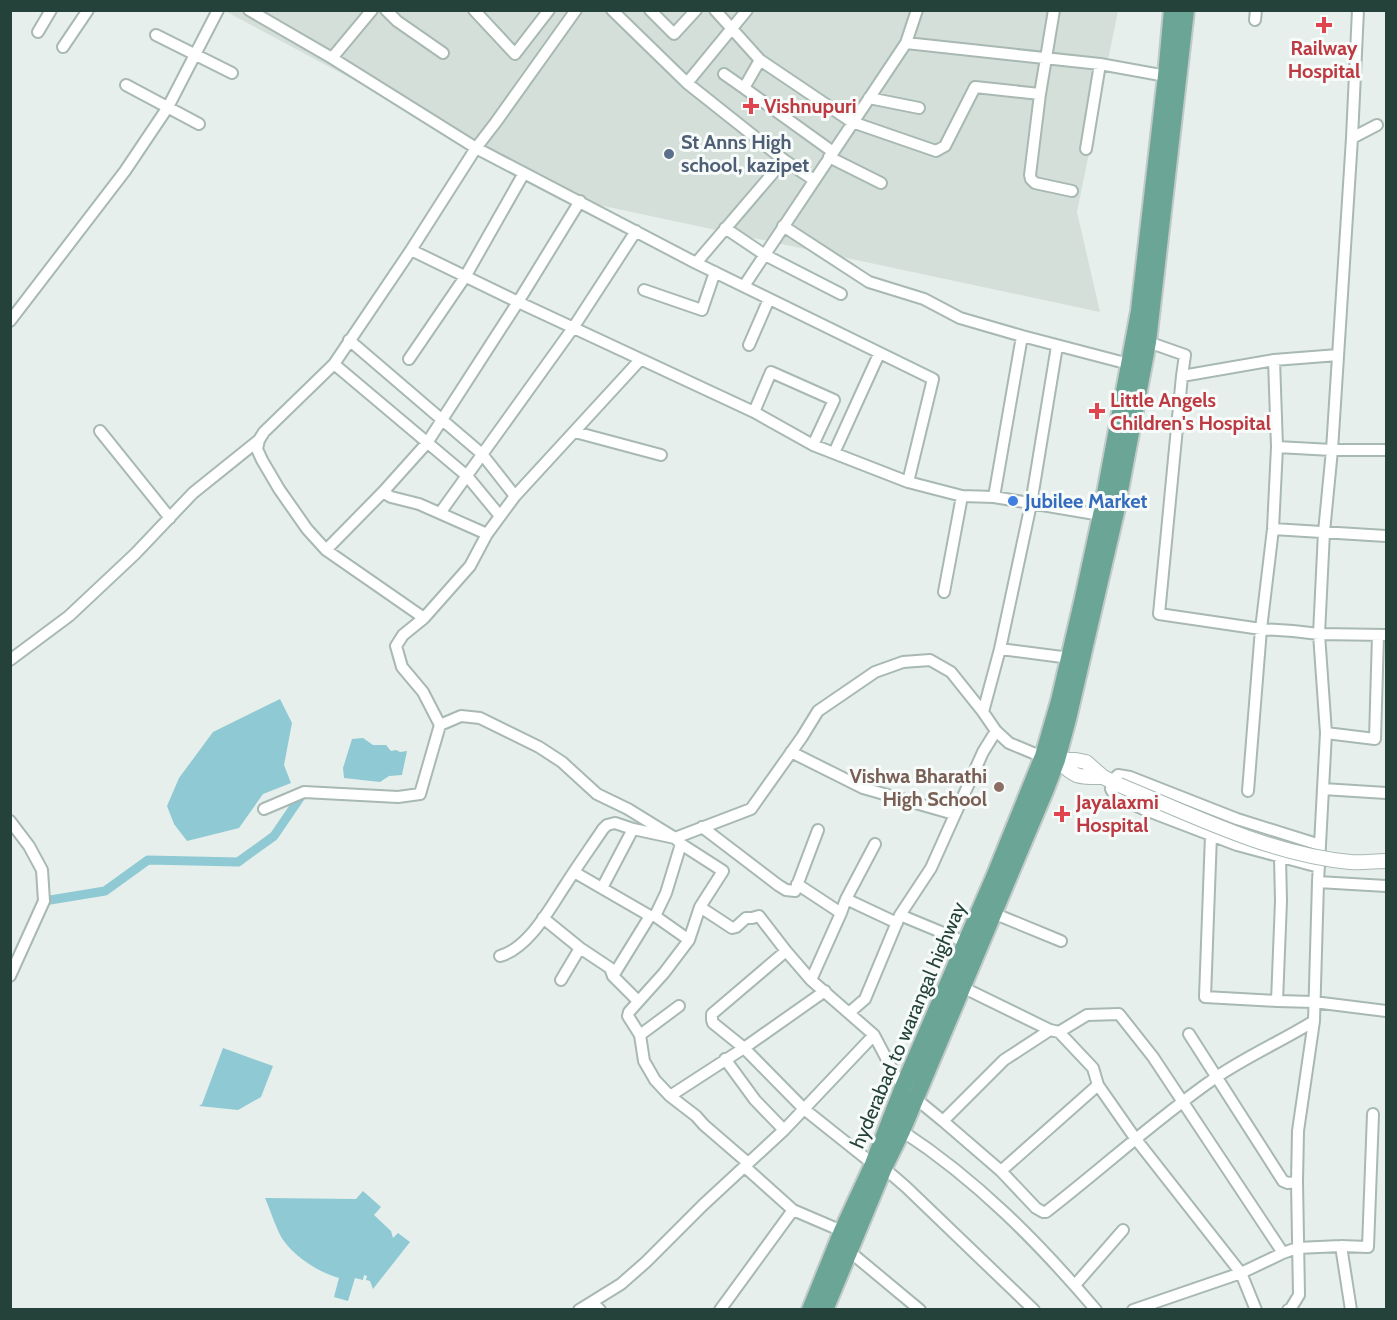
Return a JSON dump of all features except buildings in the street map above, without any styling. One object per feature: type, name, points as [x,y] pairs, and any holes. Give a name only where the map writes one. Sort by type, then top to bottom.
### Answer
[{"type":"main road","points":[[1050,758],[1101,515],[1139,311],[1172,10]]},
{"type":"main road","points":[[825,1310],[849,1251],[878,1166],[902,1131],[909,1092],[962,987],[993,913],[1050,758],[1116,512],[1148,342],[1186,10]]},
{"type":"main road","name":"hyderabad to warangal highway","points":[[810,1310],[842,1231],[878,1166],[909,1092],[965,942],[1050,758]]},
{"type":"street","points":[[38,32],[51,10]]},
{"type":"street","points":[[63,47],[88,10]]},
{"type":"street","points":[[10,321],[125,171],[168,107],[218,10]]},
{"type":"street","points":[[249,10],[332,58],[476,148],[715,272],[933,379],[908,482]]},
{"type":"street","points":[[332,58],[372,10]]},
{"type":"street","points":[[387,10],[397,21],[443,53]]},
{"type":"street","points":[[474,10],[516,54],[549,10]]},
{"type":"street","points":[[10,660],[69,616],[135,554],[193,493],[259,440],[264,432],[334,364],[476,148],[576,10]]},
{"type":"street","points":[[612,10],[687,83],[784,160],[814,180]]},
{"type":"street","points":[[650,10],[674,34],[696,10]]},
{"type":"street","points":[[715,10],[760,60],[852,122],[936,151],[945,146],[975,87],[1040,94]]},
{"type":"street","points":[[687,83],[747,10]]},
{"type":"street","points":[[744,286],[906,43],[917,10]]},
{"type":"street","points":[[1054,10],[1029,176],[1035,183],[1072,191]]},
{"type":"street","points":[[1288,1310],[1299,1295],[1298,1131],[1314,1021],[1318,867],[1326,733],[1319,634],[1352,138],[1358,10]]},
{"type":"street","points":[[156,35],[232,73]]},
{"type":"street","points":[[906,43],[1100,64],[1166,76]]},
{"type":"street","points":[[744,88],[760,60]]},
{"type":"street","points":[[1086,149],[1100,64]]},
{"type":"street","points":[[724,74],[831,154],[881,183]]},
{"type":"street","points":[[126,84],[198,124]]},
{"type":"street","points":[[869,98],[919,108]]},
{"type":"street","points":[[1352,138],[1377,125]]},
{"type":"street","points":[[696,262],[784,160]]},
{"type":"street","points":[[409,359],[465,277],[524,173]]},
{"type":"street","points":[[326,550],[427,443],[580,201]]},
{"type":"street","points":[[783,226],[869,282],[924,299],[960,318],[1129,364]]},
{"type":"street","points":[[725,228],[765,255],[841,294]]},
{"type":"street","points":[[440,513],[573,328],[636,231]]},
{"type":"street","points":[[411,250],[754,412],[813,445],[908,482],[962,496],[994,497],[1101,515]]},
{"type":"street","points":[[644,290],[702,310],[715,272]]},
{"type":"street","points":[[749,345],[769,299]]},
{"type":"street","points":[[994,497],[1022,336]]},
{"type":"street","points":[[349,340],[482,454],[515,496]]},
{"type":"street","points":[[1148,342],[1185,355],[1160,614],[1262,629],[1319,634],[1382,635],[1375,740],[1326,733]]},
{"type":"street","points":[[983,712],[1000,649],[1032,504],[1057,346]]},
{"type":"street","points":[[834,453],[879,354]]},
{"type":"street","points":[[1182,376],[1274,360],[1338,355]]},
{"type":"street","points":[[264,809],[304,792],[398,797],[420,794],[440,726],[423,692],[402,667],[396,646],[403,635],[424,618],[470,567],[487,534],[515,496],[640,360]]},
{"type":"street","points":[[1248,791],[1273,529],[1277,447],[1274,360]]},
{"type":"street","points":[[334,364],[467,476],[500,516]]},
{"type":"street","points":[[754,412],[771,372],[834,400],[813,445]]},
{"type":"street","points":[[100,430],[170,518]]},
{"type":"street","points":[[575,432],[661,455]]},
{"type":"street","points":[[259,440],[257,449],[267,470],[307,529],[326,550],[424,618]]},
{"type":"street","points":[[1277,447],[1386,450]]},
{"type":"street","points":[[383,492],[391,497],[419,504],[487,534]]},
{"type":"street","points":[[944,592],[962,496]]},
{"type":"street","points":[[1273,529],[1386,536]]},
{"type":"street","points":[[1000,649],[1070,658]]},
{"type":"street","points":[[500,956],[508,954],[528,938],[607,825],[615,823],[678,841],[702,827],[752,809],[818,711],[874,672],[903,662],[930,660],[951,672],[996,731],[1009,743],[1050,758],[1086,762],[1111,781],[1266,844],[1341,861],[1386,861]]},
{"type":"street","points":[[440,726],[461,716],[480,718],[539,747],[562,762],[597,794],[628,809],[723,871],[700,907],[689,940],[628,1016],[640,1035],[645,1061],[655,1080],[670,1096],[689,1110],[793,1210],[842,1231]]},
{"type":"street","points":[[850,1012],[865,999],[898,919],[931,868],[983,752],[996,731]]},
{"type":"street","points":[[791,752],[863,788],[954,814]]},
{"type":"street","points":[[1111,781],[1118,775],[1130,777],[1237,819],[1320,845]]},
{"type":"street","points":[[1111,781],[1115,796],[1143,809],[1237,845],[1318,867]]},
{"type":"street","points":[[1323,789],[1386,793]]},
{"type":"street","points":[[10,821],[29,846],[42,870],[44,901],[10,976]]},
{"type":"street","points":[[702,827],[786,890],[795,891],[819,830]]},
{"type":"street","points":[[602,888],[633,829]]},
{"type":"street","points":[[1211,835],[1205,997],[1314,1002],[1386,1011]]},
{"type":"street","points":[[613,976],[666,893],[678,841]]},
{"type":"street","points":[[811,980],[846,899],[875,844]]},
{"type":"street","points":[[1277,1001],[1281,901],[1280,857]]},
{"type":"street","points":[[574,872],[653,916],[689,940]]},
{"type":"street","points":[[1318,882],[1386,886]]},
{"type":"street","points":[[797,884],[841,913]]},
{"type":"street","points":[[846,899],[965,942]]},
{"type":"street","points":[[700,907],[732,928],[746,918],[759,916],[811,980],[874,1035],[894,1073],[909,1092],[1001,1171],[1036,1208],[1043,1212],[1046,1212],[1135,1138],[1217,1077],[1314,1021]]},
{"type":"street","points":[[993,913],[1061,941]]},
{"type":"street","points":[[543,918],[580,948],[610,968],[613,976],[638,1001]]},
{"type":"street","points":[[561,980],[580,948]]},
{"type":"street","points":[[786,951],[712,1014],[713,1023],[744,1048],[804,1109],[906,1187],[1034,1310]]},
{"type":"street","points":[[962,987],[1054,1031],[1093,1068],[1098,1085],[1135,1138],[1241,1273],[1256,1310]]},
{"type":"street","points":[[670,1096],[825,991]]},
{"type":"street","points":[[640,1035],[679,1006]]},
{"type":"street","points":[[943,1121],[1004,1060],[1087,1015],[1119,1014],[1153,1057],[1283,1252]]},
{"type":"street","points":[[1190,1034],[1283,1181],[1288,1184],[1297,1182]]},
{"type":"street","points":[[579,1310],[596,1306],[646,1262],[784,1130],[874,1035]]},
{"type":"street","points":[[725,1059],[755,1100],[784,1130]]},
{"type":"street","points":[[1001,1171],[1098,1085]]},
{"type":"street","points":[[1132,1310],[1241,1273],[1283,1252],[1297,1248],[1368,1247],[1373,1114]]},
{"type":"street","points":[[902,1131],[934,1152],[974,1185],[1035,1241],[1096,1310]]},
{"type":"street","points":[[720,1310],[793,1210]]},
{"type":"street","points":[[1075,1285],[1123,1230]]},
{"type":"street","points":[[1341,1246],[1351,1310]]},
{"type":"street","points":[[849,1251],[920,1310]]},
{"type":"shaded area","name":"Vishnupuri","points":[[225,11],[1118,11],[1077,212],[1100,312],[580,201]]},
{"type":"water","points":[[280,699],[292,723],[284,765],[291,783],[263,794],[239,828],[187,841],[174,824],[167,806],[179,778],[213,732]]},
{"type":"water","points":[[363,738],[373,745],[386,745],[391,751],[407,751],[402,775],[389,776],[380,782],[344,778],[343,768],[352,739]]},
{"type":"water","points":[[223,1048],[273,1066],[261,1097],[238,1110],[199,1106],[202,1104]]},
{"type":"water","points":[[363,1191],[381,1207],[374,1215],[391,1231],[393,1238],[398,1233],[410,1242],[373,1289],[370,1281],[366,1280],[367,1276],[364,1275],[363,1280],[355,1278],[348,1301],[334,1297],[339,1278],[309,1264],[295,1254],[284,1241],[265,1198],[356,1199]]},
{"type":"waterway","points":[[44,901],[105,891],[148,860],[238,862],[274,836],[304,792]]},
{"type":"place","name":"Railway Hospital","points":[[1324,25]]},
{"type":"place","name":"Vishnupuri","points":[[751,106]]},
{"type":"place","name":"St Anns High school, kazipet","points":[[669,154]]},
{"type":"place","name":"Little Angels Children's Hospital","points":[[1097,411]]},
{"type":"place","name":"Jubilee Market","points":[[1013,501]]},
{"type":"place","name":"Vishwa Bharathi High School","points":[[999,787]]},
{"type":"place","name":"Jayalaxmi Hospital","points":[[1062,814]]}]
